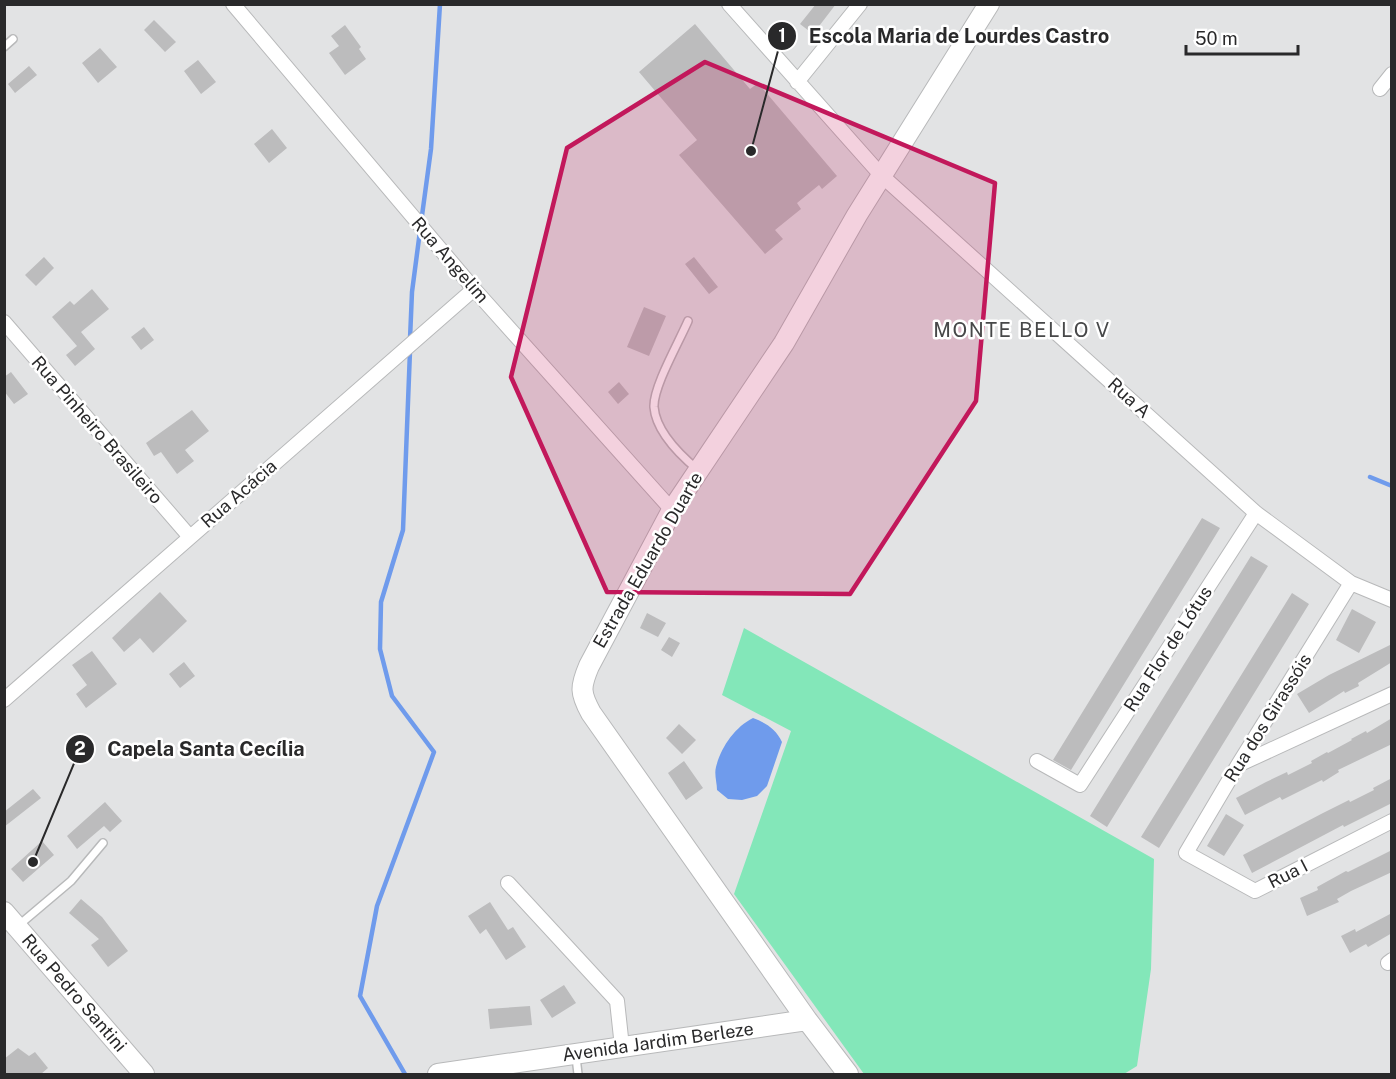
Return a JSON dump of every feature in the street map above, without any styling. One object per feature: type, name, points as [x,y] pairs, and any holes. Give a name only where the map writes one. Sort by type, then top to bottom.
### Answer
[{"type":"street","name":"Rua Angelim","points":[[233,4],[474,289],[672,510]]},
{"type":"street","name":"Rua A","points":[[729,4],[881,175],[1256,513],[1351,583],[1392,600]]},
{"type":"street","points":[[797,82],[860,4]]},
{"type":"street","name":"Estrada Eduardo Duarte","points":[[848,1074],[807,1020],[591,713],[583,698],[581,684],[672,510],[784,343],[881,175],[989,4]]},
{"type":"street","points":[[1380,89],[1392,74]]},
{"type":"street","name":"Rua Acácia","points":[[4,699],[474,289]]},
{"type":"street","name":"Rua Pinheiro Brasileiro","points":[[4,322],[190,537]]},
{"type":"street","name":"Rua Flor de Lótus","points":[[1037,761],[1080,786],[1256,513]]},
{"type":"street","name":"Rua dos Girassóis","points":[[1186,854],[1238,765],[1351,583]]},
{"type":"street","points":[[1238,765],[1392,694]]},
{"type":"street","name":"Rua I","points":[[1186,854],[1255,891],[1392,821]]},
{"type":"street","points":[[508,883],[617,1001],[622,1047]]},
{"type":"street","name":"Rua Pedro Santini","points":[[4,912],[144,1074]]},
{"type":"street","name":"Avenida Jardim Berleze","points":[[438,1074],[474,1072],[575,1054],[807,1020]]},
{"type":"lane","points":[[4,47],[13,39]]},
{"type":"lane","points":[[688,321],[656,393],[654,406],[663,433],[699,471]]},
{"type":"lane","points":[[18,927],[71,881],[103,843]]},
{"type":"lane","points":[[575,1054],[578,1074]]},
{"type":"highlighted area","points":[[705,62],[995,183],[976,401],[850,594],[607,592],[511,377],[567,148]]},
{"type":"green space","points":[[744,628],[1154,859],[1151,969],[1137,1066],[1124,1074],[864,1074],[734,894],[791,731],[722,695]]},
{"type":"water","points":[[753,718],[770,727],[782,742],[767,786],[757,796],[742,800],[728,799],[717,790],[715,773],[718,760],[725,745],[735,732]]},
{"type":"building","points":[[816,4],[836,4],[813,34],[800,24]]},
{"type":"building","points":[[154,20],[176,42],[165,52],[144,30]]},
{"type":"building","points":[[695,24],[750,89],[758,83],[837,176],[822,189],[819,185],[797,203],[801,209],[775,230],[783,239],[765,254],[679,155],[697,140],[639,72]]},
{"type":"building","points":[[345,25],[361,47],[359,49],[366,59],[345,75],[329,53],[339,46],[331,36]]},
{"type":"building","points":[[100,48],[117,67],[98,83],[82,63]]},
{"type":"building","points":[[198,60],[216,82],[201,94],[184,71]]},
{"type":"building","points":[[29,66],[37,75],[15,93],[8,84]]},
{"type":"building","points":[[272,129],[287,148],[269,163],[254,144]]},
{"type":"building","points":[[44,257],[54,268],[36,286],[25,275]]},
{"type":"building","points":[[694,257],[718,287],[709,294],[685,264]]},
{"type":"building","points":[[92,289],[109,309],[81,332],[95,349],[75,366],[66,355],[77,346],[52,317],[70,301],[74,305]]},
{"type":"building","points":[[644,307],[666,316],[649,356],[627,347]]},
{"type":"building","points":[[144,327],[154,340],[141,350],[131,337]]},
{"type":"building","points":[[11,372],[28,394],[14,404],[4,391],[4,377]]},
{"type":"building","points":[[619,382],[629,394],[618,404],[608,392]]},
{"type":"building","points":[[192,410],[209,431],[185,450],[194,461],[177,474],[161,452],[154,456],[146,443]]},
{"type":"building","points":[[1202,518],[1220,528],[1192,574],[1071,770],[1053,760]]},
{"type":"building","points":[[1251,556],[1268,566],[1107,827],[1090,816]]},
{"type":"building","points":[[160,592],[187,621],[153,653],[140,638],[124,652],[112,638]]},
{"type":"building","points":[[1292,593],[1309,604],[1159,848],[1141,837]]},
{"type":"building","points":[[1352,609],[1376,622],[1359,653],[1336,640]]},
{"type":"building","points":[[647,613],[666,623],[658,637],[640,628]]},
{"type":"building","points":[[669,637],[680,643],[672,657],[661,650]]},
{"type":"building","points":[[1392,644],[1392,662],[1358,683],[1359,686],[1345,693],[1344,691],[1309,713],[1297,694],[1329,675]]},
{"type":"building","points":[[92,651],[117,684],[86,708],[76,694],[87,685],[72,665]]},
{"type":"building","points":[[184,662],[195,676],[180,688],[169,674]]},
{"type":"building","points":[[1392,718],[1392,744],[1338,770],[1339,772],[1323,782],[1322,780],[1282,800],[1280,797],[1245,815],[1236,798],[1287,772],[1288,775],[1312,763],[1311,761],[1327,752]]},
{"type":"building","points":[[679,724],[696,740],[682,754],[666,738]]},
{"type":"building","points":[[684,761],[703,788],[686,800],[668,773]]},
{"type":"building","points":[[1392,778],[1392,803],[1344,827],[1343,825],[1252,873],[1243,855],[1349,800],[1350,802],[1374,790],[1373,788]]},
{"type":"building","points":[[33,789],[41,798],[4,827],[4,812]]},
{"type":"building","points":[[105,802],[122,821],[110,832],[104,826],[77,849],[67,836]]},
{"type":"building","points":[[1226,814],[1244,825],[1224,856],[1207,846]]},
{"type":"building","points":[[42,841],[54,855],[23,882],[11,869]]},
{"type":"building","points":[[1392,850],[1392,872],[1351,891],[1337,899],[1339,902],[1307,916],[1300,898],[1318,890],[1317,887],[1346,871]]},
{"type":"building","points":[[81,899],[102,917],[128,951],[108,967],[91,945],[99,939],[69,913]]},
{"type":"building","points":[[490,902],[508,930],[513,927],[526,947],[506,960],[486,929],[480,934],[468,916]]},
{"type":"building","points":[[1392,913],[1392,933],[1368,947],[1366,944],[1350,953],[1341,936],[1355,929],[1356,932]]},
{"type":"building","points":[[564,985],[576,1003],[552,1018],[540,1000]]},
{"type":"building","points":[[530,1006],[532,1025],[490,1029],[488,1009]]},
{"type":"building","points":[[18,1048],[29,1056],[35,1052],[48,1068],[41,1074],[4,1074],[4,1059]]},
{"type":"waterway","points":[[421,223],[431,149],[440,4]]},
{"type":"waterway","points":[[410,339],[412,292],[420,231]]},
{"type":"waterway","points":[[405,1074],[360,996],[377,906],[434,752],[392,696],[380,649],[381,602],[403,530],[410,351]]},
{"type":"waterway","points":[[1370,477],[1392,486]]},
{"type":"place","name":"Escola Maria de Lourdes Castro","points":[[751,151]]},
{"type":"place","name":"Capela Santa Cecília","points":[[33,862]]},
{"type":"district","name":"MONTE BELLO V","points":[[1022,330]]}]
